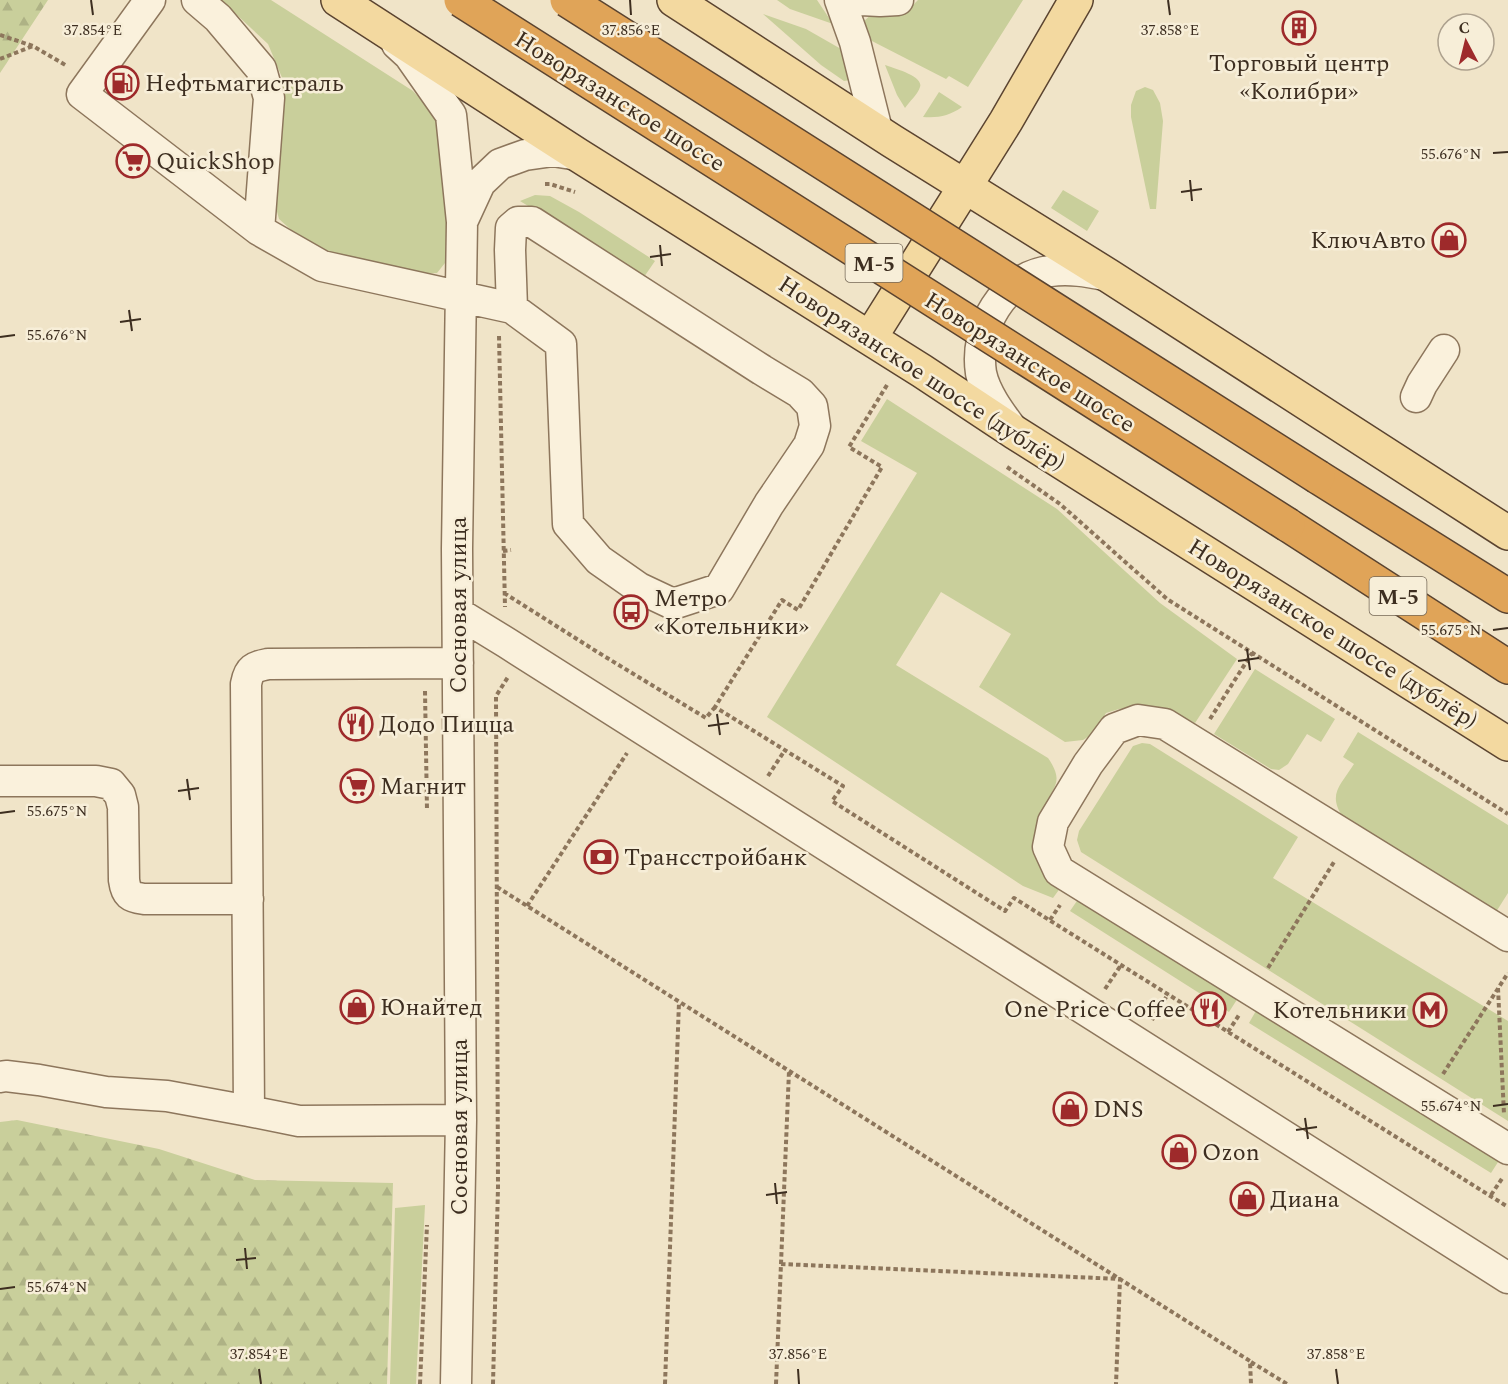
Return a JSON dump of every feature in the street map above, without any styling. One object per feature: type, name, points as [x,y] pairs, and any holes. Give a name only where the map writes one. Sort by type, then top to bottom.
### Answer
[{"type":"highway","name":"Новорязанское шоссе","points":[[460,0],[1508,667]]},
{"type":"highway","name":"М-5","points":[[567,0],[1508,596]]},
{"type":"main road","name":"Новорязанское шоссе (дублёр)","points":[[338,0],[578,155],[1508,744]]},
{"type":"main road","points":[[674,0],[1508,533]]},
{"type":"main road","points":[[870,338],[1006,121],[1076,0]]},
{"type":"street","points":[[150,0],[82,94],[259,230],[321,266],[512,308],[561,344],[568,524],[599,560],[639,588],[673,604],[719,589],[769,504],[809,445],[815,426],[812,406],[800,393],[532,222],[518,222],[511,228],[512,308]]},
{"type":"street","points":[[197,0],[218,18],[261,69],[269,98],[259,230]]},
{"type":"street","points":[[840,0],[855,42],[878,130]]},
{"type":"street","points":[[861,0],[880,2],[898,0]]},
{"type":"street","name":"Сосновая улица","points":[[376,24],[409,55],[452,115],[462,222],[457,549],[460,1120],[456,1384]]},
{"type":"street","name":"Сосновая улица","points":[[462,222],[480,183],[500,164],[525,155],[552,151],[578,155]]},
{"type":"street","points":[[1014,432],[993,403],[981,374],[981,346],[988,319],[1003,295],[1025,278],[1048,271],[1075,270],[1109,276]]},
{"type":"street","points":[[1416,397],[1444,350]]},
{"type":"street","points":[[458,613],[1508,1278]]},
{"type":"street","points":[[249,1111],[246,684],[248,674],[255,667],[268,664],[458,663]]},
{"type":"street","points":[[1506,1136],[1059,870],[1048,848],[1053,822],[1088,764],[1114,729],[1138,720],[1165,724],[1508,936]]},
{"type":"street","points":[[0,782],[96,781],[111,784],[120,795],[123,807],[124,880],[126,890],[132,897],[144,900],[248,899]]},
{"type":"street","points":[[0,1077],[39,1080],[106,1092],[167,1096],[299,1121],[460,1120]]},
{"type":"path","points":[[0,35],[33,46],[91,82]]},
{"type":"path","points":[[0,59],[33,46]]},
{"type":"path","points":[[493,1384],[498,1186],[496,696],[508,679],[500,379]]},
{"type":"path","points":[[504,593],[706,718],[782,600],[798,610],[882,468],[849,447],[887,385],[896,391]]},
{"type":"path","points":[[1002,464],[1060,504],[1167,599],[1508,814]]},
{"type":"path","points":[[503,551],[511,550]]},
{"type":"path","points":[[1194,742],[1252,653]]},
{"type":"path","points":[[715,706],[843,786],[832,801],[1005,911],[1014,898],[1508,1207]]},
{"type":"path","points":[[527,906],[632,746]]},
{"type":"path","points":[[1265,972],[1338,857]]},
{"type":"path","points":[[496,887],[1287,1384]]},
{"type":"path","points":[[1438,1083],[1508,973]]},
{"type":"path","points":[[1498,988],[1506,1136]]},
{"type":"path","points":[[665,1384],[679,1002]]},
{"type":"path","points":[[776,1384],[789,1071]]},
{"type":"path","points":[[1491,1196],[1508,1169]]},
{"type":"path","points":[[781,1264],[1120,1279]]},
{"type":"path","points":[[1116,1384],[1120,1279]]},
{"type":"path","points":[[1250,1361],[1251,1384]]},
{"type":"green space","points":[[0,0],[48,0],[0,73]]},
{"type":"green space","points":[[221,0],[271,0],[413,91],[441,122],[449,258],[437,273],[420,274],[349,262],[299,237],[279,219],[273,197],[280,152],[283,80],[268,44]]},
{"type":"green space","points":[[777,0],[817,0],[833,24],[790,9]]},
{"type":"green space","points":[[918,0],[1023,0],[968,87],[949,76],[946,79],[868,39],[862,23],[876,10],[909,9]]},
{"type":"green space","points":[[763,14],[806,29],[841,49],[851,73],[850,80],[844,81],[821,65]]},
{"type":"green space","points":[[885,65],[913,76],[920,83],[917,92],[905,108],[897,95]]},
{"type":"green space","points":[[1145,87],[1153,90],[1160,103],[1163,121],[1156,209],[1150,209],[1131,117],[1131,105],[1136,91]]},
{"type":"green space","points":[[939,92],[962,107],[944,116],[923,117]]},
{"type":"green space","points":[[1063,190],[1099,211],[1087,231],[1051,208]]},
{"type":"green space","points":[[535,195],[550,196],[655,261],[644,277],[520,201]]},
{"type":"green space","points":[[887,399],[1057,509],[1160,603],[1237,659],[1195,723],[1173,712],[1151,706],[1119,709],[1106,713],[1094,733],[1083,740],[1065,742],[979,687],[1011,634],[941,592],[896,665],[1048,758],[1057,779],[1045,814],[1061,887],[1053,898],[1023,886],[767,717],[917,473],[861,441]]},
{"type":"green space","points":[[1255,669],[1335,719],[1321,742],[1307,734],[1288,764],[1279,770],[1271,769],[1214,734]]},
{"type":"green space","points":[[1358,732],[1508,825],[1508,893],[1496,912],[1343,817],[1338,809],[1336,796],[1354,764],[1343,757]]},
{"type":"green space","points":[[1142,743],[1150,744],[1298,837],[1273,878],[1508,1021],[1508,1121],[1081,852],[1077,840],[1079,831],[1133,746]]},
{"type":"green space","points":[[1079,898],[1238,998],[1229,1012],[1070,911]]},
{"type":"green space","points":[[1257,1009],[1500,1159],[1491,1173],[1249,1023]]},
{"type":"green space","points":[[17,1120],[159,1149],[255,1180],[393,1183],[387,1384],[0,1384],[0,1122]]},
{"type":"green space","points":[[425,1205],[416,1384],[390,1384],[395,1208]]},
{"type":"place","name":"Торговый центр «Колибри»","points":[[1299,28]]},
{"type":"place","name":"Нефтьмагистраль","points":[[122,83]]},
{"type":"place","name":"QuickShop","points":[[133,161]]},
{"type":"place","name":"КлючАвто","points":[[1449,240]]},
{"type":"place","name":"Метро «Котельники»","points":[[631,612]]},
{"type":"place","name":"Додо Пицца","points":[[356,724]]},
{"type":"place","name":"Магнит","points":[[357,786]]},
{"type":"place","name":"Трансстройбанк","points":[[601,857]]},
{"type":"place","name":"Юнайтед","points":[[357,1007]]},
{"type":"place","name":"One Price Coffee","points":[[1209,1009]]},
{"type":"place","name":"Котельники","points":[[1430,1010]]},
{"type":"place","name":"DNS","points":[[1070,1109]]},
{"type":"place","name":"Ozon","points":[[1179,1152]]},
{"type":"place","name":"Диана","points":[[1247,1199]]}]
